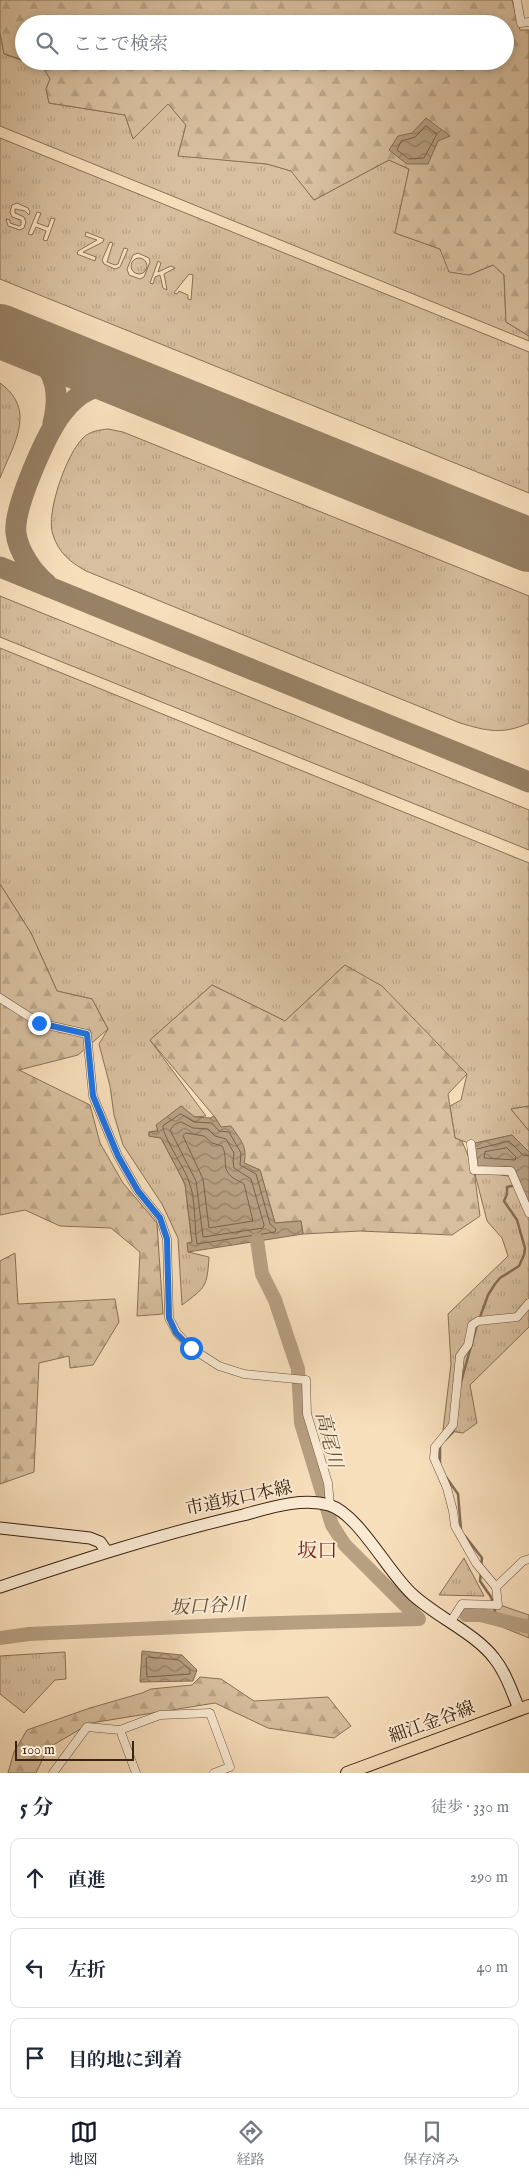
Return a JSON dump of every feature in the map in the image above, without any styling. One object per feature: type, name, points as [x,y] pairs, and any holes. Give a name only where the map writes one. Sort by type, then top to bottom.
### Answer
[{"type":"main road","name":"細江金谷線","points":[[347,1773],[524,1707]]},
{"type":"street","points":[[516,0],[521,22],[529,22]]},
{"type":"street","points":[[0,998],[39,1023],[87,1034],[93,1096],[118,1156],[138,1191],[160,1218],[167,1239],[169,1318],[176,1333],[191,1348],[219,1366],[244,1374],[306,1380],[308,1414],[328,1483],[329,1505]]},
{"type":"street","points":[[471,1144],[474,1170],[511,1171],[529,1213]]},
{"type":"street","points":[[450,1623],[462,1604],[498,1605],[496,1587],[479,1566],[455,1526],[453,1511],[446,1488],[434,1458],[436,1447],[453,1424],[460,1356],[468,1345],[472,1325],[478,1321],[517,1317],[529,1303]]},
{"type":"street","name":"市道坂口本線","points":[[0,1587],[193,1526],[276,1507],[303,1503],[329,1505],[353,1520],[395,1576],[414,1596],[494,1657],[524,1707]]},
{"type":"street","points":[[0,1528],[90,1538],[100,1542],[107,1552]]},
{"type":"street","points":[[496,1587],[523,1561],[529,1559]]},
{"type":"street","points":[[53,1773],[87,1727],[120,1730],[160,1714],[210,1713],[230,1767],[214,1773]]},
{"type":"street","points":[[120,1730],[136,1773]]},
{"type":"green space","points":[[0,0],[512,0],[520,30],[529,30],[529,336],[506,322],[504,275],[493,265],[469,275],[449,272],[440,249],[395,233],[409,169],[389,160],[314,200],[291,171],[267,164],[178,156],[186,125],[168,104],[133,139],[125,115],[49,103],[46,89],[50,79],[45,70],[514,70],[514,15],[15,15],[15,57],[4,54],[0,33]]},
{"type":"green space","points":[[0,33],[4,54],[15,58],[15,70],[45,70],[50,79],[46,89],[49,103],[125,115],[133,138],[168,103],[186,125],[178,155],[267,164],[292,171],[314,200],[389,160],[409,169],[395,233],[440,249],[469,275],[493,265],[504,275],[506,322],[529,336],[529,341],[0,126]]},
{"type":"green space","points":[[0,138],[529,352],[529,493],[0,279]],"holes":[[[17,203],[28,208],[30,212],[29,215],[25,211],[15,209],[15,213],[24,217],[26,222],[24,228],[20,230],[8,226],[6,219],[10,220],[10,223],[21,225],[21,220],[12,217],[10,212],[12,205]],[[37,212],[41,213],[37,223],[48,227],[51,218],[55,219],[47,241],[43,240],[46,231],[36,227],[32,235],[28,234]],[[86,232],[104,239],[103,242],[83,252],[96,257],[95,261],[77,254],[78,251],[97,240],[85,236]],[[110,242],[113,243],[107,262],[115,265],[118,264],[124,248],[128,249],[120,267],[115,269],[104,264],[102,260]],[[138,253],[149,258],[150,262],[144,277],[140,279],[129,275],[127,269],[133,255]],[[158,261],[161,263],[158,272],[171,266],[175,268],[164,274],[167,290],[163,288],[160,275],[155,277],[153,284],[150,283]],[[189,274],[193,275],[191,300],[188,299],[188,295],[179,291],[177,294],[174,293]]]},
{"type":"green space","points":[[139,258],[147,266],[139,274],[131,266]]},
{"type":"green space","points":[[0,383],[11,393],[18,404],[20,416],[16,440],[0,478]]},
{"type":"green space","points":[[108,429],[123,432],[529,596],[529,723],[511,729],[494,730],[460,723],[86,571],[75,564],[62,552],[53,535],[51,525],[55,499],[64,470],[83,438],[98,430]]},
{"type":"green space","points":[[0,596],[529,810],[529,850],[0,637]]},
{"type":"green space","points":[[0,648],[529,863],[529,1106],[511,1109],[529,1131],[529,1152],[512,1135],[471,1144],[455,1138],[450,1106],[461,1100],[467,1074],[345,965],[285,1021],[212,985],[150,1040],[206,1116],[195,1117],[190,1115],[158,1131],[149,1132],[149,1136],[161,1138],[185,1184],[192,1243],[188,1252],[209,1257],[204,1285],[201,1290],[182,1305],[178,1238],[162,1204],[123,1145],[114,1115],[110,1086],[99,1044],[108,1029],[92,999],[57,991],[31,933],[0,884]]},
{"type":"green space","points":[[0,884],[31,933],[57,991],[92,999],[108,1029],[78,1055],[19,1070],[90,1105],[100,1143],[123,1183],[157,1223],[163,1314],[137,1316],[140,1252],[111,1228],[60,1226],[25,1210],[0,1215]]},
{"type":"green space","points":[[345,965],[382,986],[467,1074],[448,1094],[455,1138],[462,1141],[474,1170],[480,1216],[452,1235],[360,1231],[303,1234],[301,1221],[275,1223],[260,1170],[244,1163],[214,1116],[150,1040],[212,985],[285,1021]]},
{"type":"green space","points":[[529,1106],[529,1131],[511,1109]]},
{"type":"green space","points":[[474,1170],[513,1177],[529,1213],[529,1327],[470,1385],[477,1423],[463,1433],[443,1430],[451,1364],[448,1314],[508,1256],[502,1238],[487,1221]]},
{"type":"green space","points":[[15,1253],[18,1304],[115,1299],[119,1322],[93,1365],[70,1368],[69,1356],[39,1363],[34,1472],[0,1484],[0,1261]]},
{"type":"green space","points":[[464,1558],[484,1596],[439,1595]]},
{"type":"green space","points":[[503,1606],[529,1615],[529,1638],[470,1617],[468,1608]]},
{"type":"green space","points":[[65,1652],[66,1679],[55,1680],[24,1713],[0,1694],[0,1656]]},
{"type":"green space","points":[[200,1677],[221,1679],[254,1701],[328,1697],[351,1726],[334,1738],[268,1728],[215,1703],[91,1723],[48,1748],[36,1773],[8,1773],[14,1752],[27,1730],[151,1689],[192,1685]]},
{"type":"water","points":[[426,118],[450,136],[438,141],[428,164],[407,164],[389,150],[398,136],[412,133]]},
{"type":"water","points":[[181,1106],[195,1117],[210,1118],[214,1116],[221,1127],[231,1126],[244,1148],[244,1163],[260,1170],[275,1223],[301,1221],[303,1234],[188,1252],[187,1243],[192,1242],[185,1184],[161,1138],[149,1136],[149,1132],[158,1131],[156,1125]]},
{"type":"water","points":[[512,1135],[529,1152],[529,1213],[511,1171],[474,1170],[471,1144]]},
{"type":"water","points":[[142,1651],[182,1655],[197,1670],[193,1681],[140,1682]]},
{"type":"waterway","points":[[479,1320],[488,1295],[495,1284],[500,1278],[519,1266],[524,1255],[525,1248],[517,1220],[504,1201],[507,1187],[516,1185]]},
{"type":"waterway","name":"高尾川","points":[[257,1240],[262,1274],[275,1300],[298,1369],[301,1423],[332,1525],[345,1545],[419,1619]]},
{"type":"waterway","points":[[461,1382],[477,1325]]},
{"type":"waterway","points":[[445,1440],[455,1427]]},
{"type":"waterway","points":[[440,1446],[440,1463]]},
{"type":"waterway","points":[[446,1477],[458,1494],[461,1529]]},
{"type":"waterway","points":[[465,1536],[482,1558],[481,1567]]},
{"type":"waterway","points":[[481,1572],[480,1581],[491,1597],[496,1615],[529,1625]]},
{"type":"waterway","name":"坂口谷川","points":[[466,1615],[480,1615],[529,1627]]},
{"type":"waterway","name":"坂口谷川","points":[[0,1638],[29,1634],[246,1624],[419,1619]]},
{"type":"taxiway","points":[[11,336],[24,344],[50,371],[56,394],[53,423]]},
{"type":"taxiway","points":[[47,584],[27,561],[17,540],[16,533],[25,489],[48,436],[68,405],[89,390],[110,385],[145,390]]},
{"type":"taxiway","points":[[0,567],[529,782]]},
{"type":"runway","points":[[0,331],[529,545]]},
{"type":"district","name":"坂口","points":[[317,1551]]},
{"type":"route","points":[[39,1023],[87,1034],[88,1062],[93,1096],[118,1156],[138,1191],[160,1218],[167,1239],[169,1318],[176,1333],[191,1348]]}]
